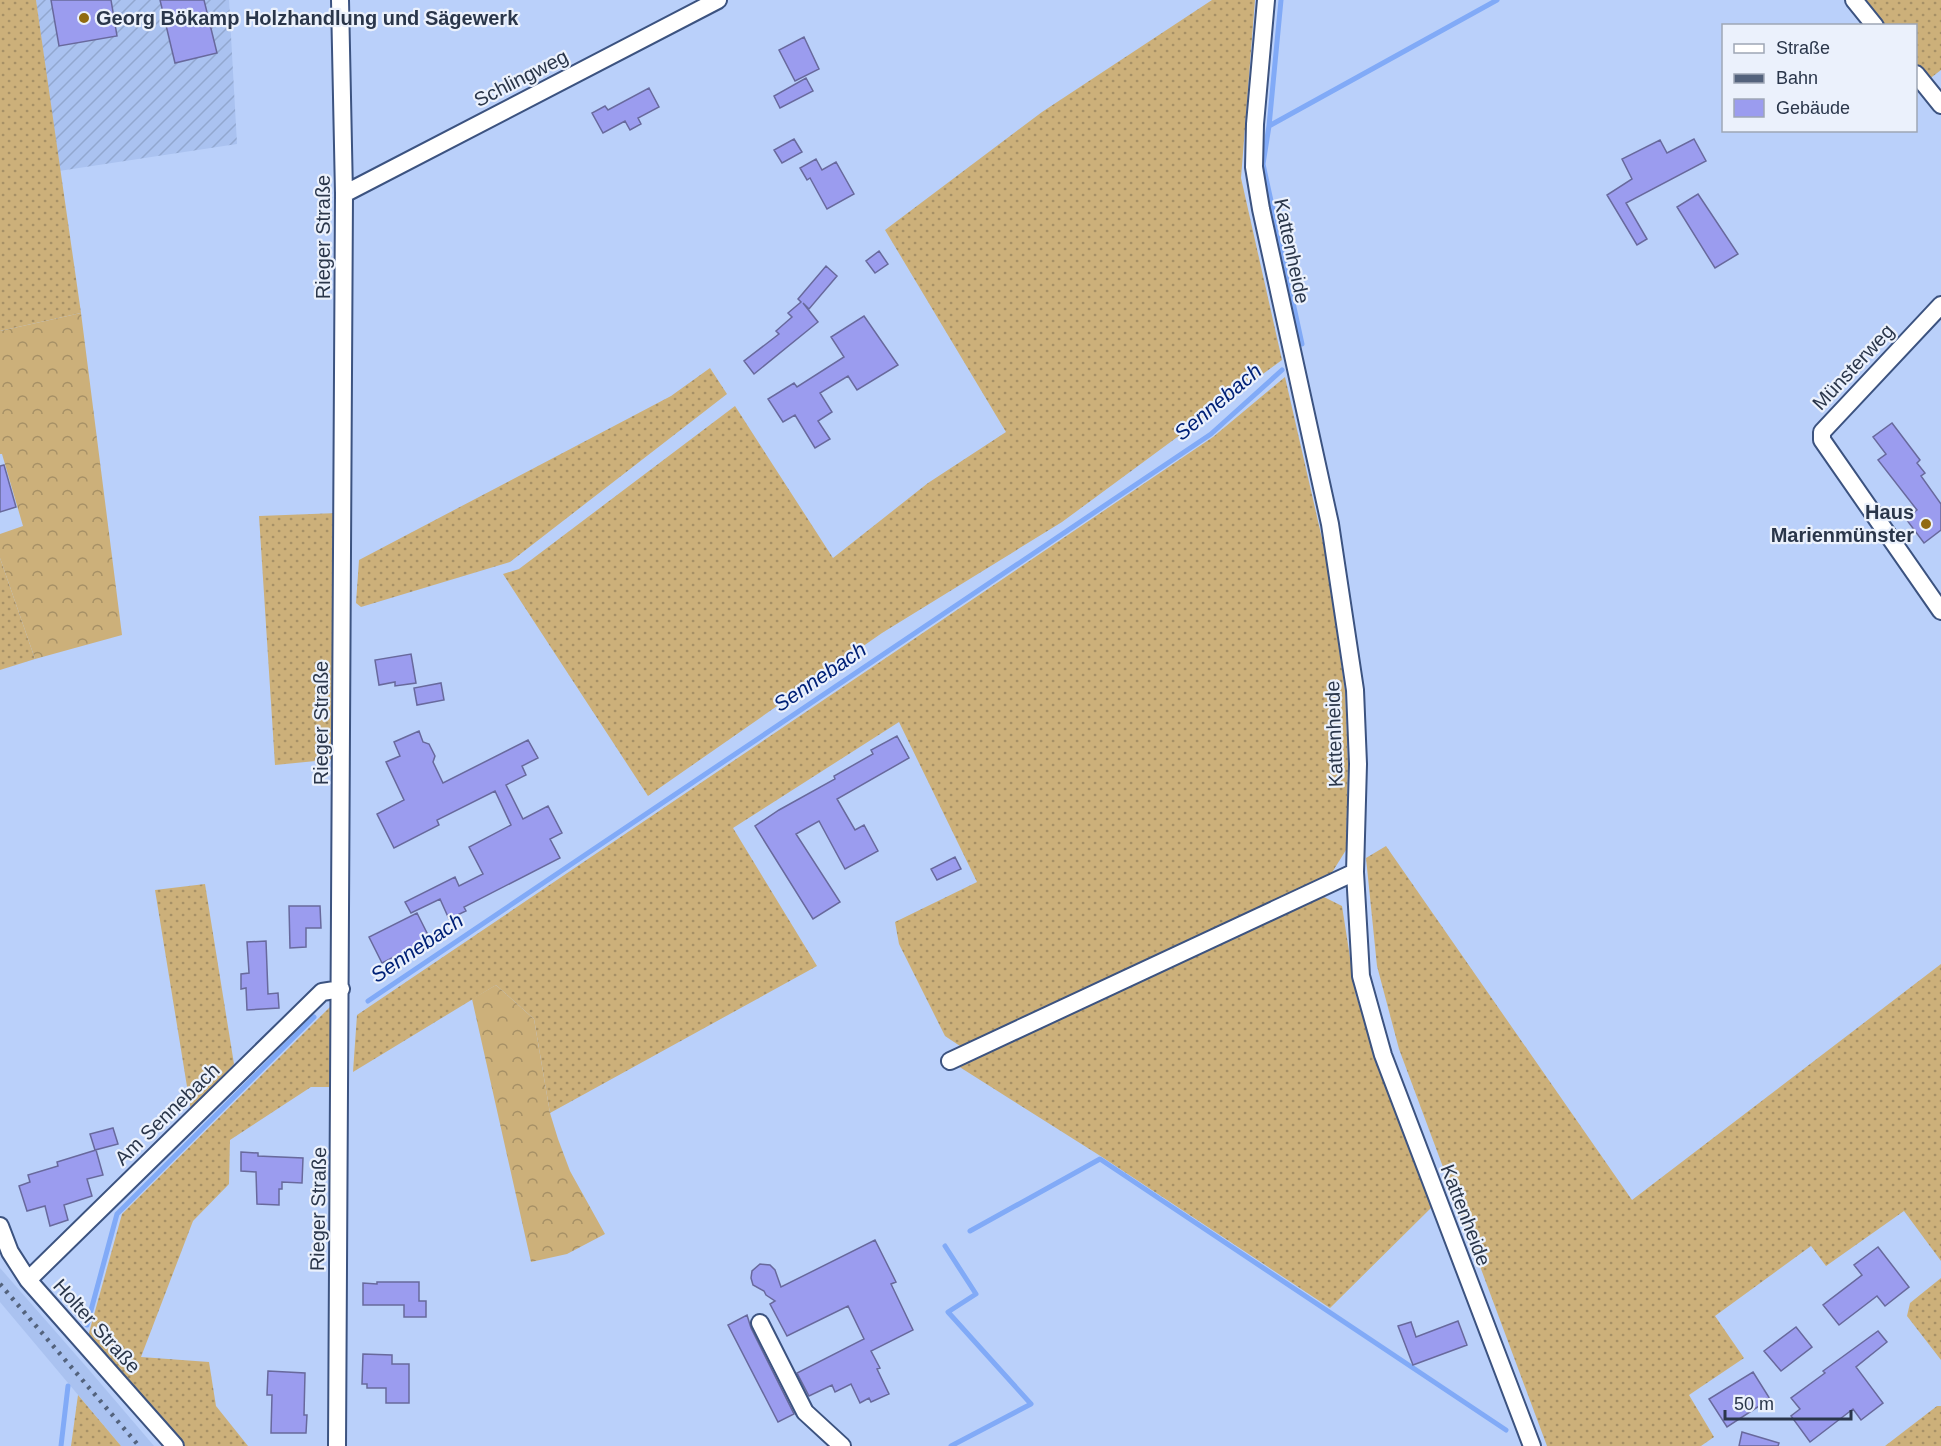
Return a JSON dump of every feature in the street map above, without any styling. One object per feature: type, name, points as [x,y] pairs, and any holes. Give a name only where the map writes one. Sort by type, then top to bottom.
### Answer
[{"type":"street","name":"Rieger Straße","points":[[337,1446],[344,194],[340,0]]},
{"type":"street","name":"Schlingweg","points":[[344,194],[718,0]]},
{"type":"street","name":"Kattenheide","points":[[1266,0],[1255,124],[1254,167],[1261,209],[1330,524],[1355,690],[1358,764],[1355,872],[1361,976],[1383,1055],[1532,1446]]},
{"type":"street","points":[[1854,0],[1873,24]]},
{"type":"street","points":[[1917,75],[1941,105]]},
{"type":"street","name":"Münsterweg","points":[[1941,304],[1822,432],[1822,440],[1941,612]]},
{"type":"street","points":[[950,1061],[1355,872]]},
{"type":"street","name":"Am Sennebach","points":[[28,1280],[322,992],[341,989]]},
{"type":"street","name":"Holter Straße","points":[[0,1226],[10,1252],[28,1280],[175,1446]]},
{"type":"street","points":[[760,1323],[805,1412],[842,1446]]},
{"type":"shaded area","points":[[36,0],[229,0],[237,144],[59,171]]},
{"type":"shaded area","points":[[0,1268],[154,1446],[121,1446],[0,1302]]},
{"type":"green space","points":[[0,0],[36,0],[81,313],[0,331]]},
{"type":"green space","points":[[1212,0],[1255,0],[1241,178],[1282,360],[1062,522],[882,633],[648,796],[503,574],[519,569],[735,406],[833,558],[928,483],[1006,432],[885,230],[1042,112]]},
{"type":"green space","points":[[1865,0],[1941,0],[1941,70],[1928,80],[1917,65],[1917,24],[1884,24]]},
{"type":"green space","points":[[81,313],[122,635],[35,659],[0,558],[0,534],[23,526],[2,454],[0,454],[0,331]]},
{"type":"green space","points":[[710,368],[727,394],[510,562],[361,607],[356,603],[359,560],[671,396]]},
{"type":"green space","points":[[1285,377],[1326,556],[1345,691],[1348,764],[1346,850],[1328,879],[977,1045],[960,1046],[945,1036],[899,944],[895,922],[977,882],[899,722],[733,828],[817,966],[550,1113],[534,1019],[496,985],[353,1072],[357,1015],[1213,437]]},
{"type":"green space","points":[[338,513],[336,759],[275,765],[259,516]]},
{"type":"green space","points":[[0,558],[35,659],[0,670]]},
{"type":"green space","points":[[1386,846],[1632,1200],[1941,964],[1941,1261],[1904,1211],[1826,1266],[1811,1246],[1715,1316],[1744,1358],[1689,1395],[1714,1437],[1701,1446],[1547,1446],[1399,1049],[1377,966],[1366,858]]},
{"type":"green space","points":[[205,884],[234,1064],[191,1111],[155,890]]},
{"type":"green space","points":[[1320,895],[1342,906],[1356,996],[1433,1206],[1330,1308],[1102,1157],[958,1066]]},
{"type":"green space","points":[[496,985],[534,1019],[550,1113],[558,1139],[570,1171],[605,1234],[567,1254],[531,1262],[472,999]]},
{"type":"green space","points":[[333,1004],[333,1087],[311,1087],[230,1140],[229,1184],[193,1221],[141,1357],[209,1362],[216,1406],[248,1446],[182,1446],[87,1340],[122,1214]]},
{"type":"green space","points":[[1941,1278],[1941,1360],[1907,1316],[1910,1303]]},
{"type":"green space","points":[[78,1395],[121,1446],[71,1446]]},
{"type":"green space","points":[[1937,1406],[1941,1406],[1941,1446],[1885,1446]]},
{"type":"building","name":"Georg Bökamp Holzhandlung und Sägewerk","points":[[51,0],[111,0],[117,36],[59,46]]},
{"type":"building","points":[[160,0],[204,0],[217,53],[175,63]]},
{"type":"building","points":[[804,37],[819,69],[795,81],[779,50]]},
{"type":"building","points":[[806,78],[813,91],[780,108],[774,96]]},
{"type":"building","points":[[649,88],[659,107],[638,118],[641,124],[630,130],[625,121],[603,133],[592,113],[605,106],[608,110]]},
{"type":"building","points":[[794,139],[802,152],[782,163],[774,150]]},
{"type":"building","points":[[1694,139],[1706,161],[1626,203],[1647,239],[1637,245],[1607,195],[1632,179],[1622,159],[1660,140],[1667,153]]},
{"type":"building","points":[[816,159],[822,170],[836,162],[854,194],[827,209],[810,178],[807,180],[800,168]]},
{"type":"building","points":[[1698,194],[1738,254],[1715,268],[1677,207]]},
{"type":"building","points":[[879,251],[888,264],[875,273],[866,261]]},
{"type":"building","points":[[826,266],[837,276],[809,309],[803,303],[818,322],[754,374],[744,361],[779,334],[776,331],[792,317],[788,313],[801,302],[798,299]]},
{"type":"building","points":[[864,316],[898,365],[857,390],[848,376],[820,393],[832,412],[818,421],[830,439],[815,448],[795,415],[783,422],[768,399],[794,383],[797,387],[844,357],[831,337]]},
{"type":"building","points":[[1892,423],[1920,460],[1917,463],[1925,473],[1921,476],[1941,504],[1941,530],[1924,543],[1906,519],[1917,510],[1878,460],[1886,454],[1873,437]]},
{"type":"building","points":[[4,465],[16,507],[0,512],[0,466]]},
{"type":"building","points":[[411,654],[416,683],[395,686],[395,682],[379,685],[375,660]]},
{"type":"building","points":[[441,683],[444,700],[417,705],[414,688]]},
{"type":"building","points":[[419,731],[423,742],[429,744],[435,756],[433,762],[443,783],[528,740],[538,758],[522,766],[526,775],[506,785],[523,819],[548,806],[562,833],[550,839],[560,858],[464,907],[466,911],[449,919],[440,899],[411,913],[405,902],[455,877],[459,886],[483,874],[469,847],[511,825],[495,791],[437,820],[439,825],[394,848],[377,814],[404,800],[386,762],[400,756],[394,742]]},
{"type":"building","points":[[897,736],[909,758],[837,799],[855,830],[864,825],[878,851],[845,869],[819,821],[796,834],[840,902],[813,919],[755,826],[835,779],[834,776],[873,754],[871,750]]},
{"type":"building","points":[[955,857],[961,869],[937,880],[931,869]]},
{"type":"building","points":[[289,906],[320,906],[321,928],[306,928],[306,947],[290,948]]},
{"type":"building","points":[[417,913],[430,939],[382,963],[369,937]]},
{"type":"building","points":[[266,941],[268,994],[278,993],[279,1008],[247,1010],[246,988],[241,989],[241,974],[249,973],[247,942]]},
{"type":"building","points":[[113,1128],[118,1144],[95,1150],[90,1134]]},
{"type":"building","points":[[96,1150],[103,1175],[87,1179],[92,1196],[64,1205],[68,1220],[50,1226],[45,1206],[27,1211],[19,1186],[30,1182],[28,1175],[58,1166],[57,1162]]},
{"type":"building","points":[[241,1152],[258,1153],[258,1156],[303,1158],[302,1183],[282,1182],[282,1189],[279,1189],[279,1205],[257,1204],[256,1172],[241,1171]]},
{"type":"building","points":[[875,1240],[896,1282],[891,1284],[913,1330],[871,1351],[889,1394],[871,1402],[869,1398],[860,1403],[851,1384],[835,1392],[832,1385],[809,1396],[797,1373],[864,1339],[848,1306],[787,1336],[770,1304],[775,1301],[753,1285],[752,1271],[760,1264],[770,1265],[775,1270],[781,1287]]},
{"type":"building","points":[[1878,1247],[1909,1287],[1885,1306],[1877,1296],[1839,1325],[1823,1305],[1862,1275],[1854,1265]]},
{"type":"building","points":[[377,1282],[419,1282],[419,1301],[426,1301],[426,1317],[404,1317],[404,1305],[363,1305],[363,1283],[377,1284]]},
{"type":"building","points":[[747,1315],[751,1328],[794,1414],[778,1422],[728,1325]]},
{"type":"building","points":[[1458,1321],[1467,1345],[1413,1365],[1398,1326],[1411,1322],[1416,1337]]},
{"type":"building","points":[[1796,1327],[1812,1347],[1781,1371],[1764,1351]]},
{"type":"building","points":[[1878,1331],[1887,1342],[1856,1367],[1883,1403],[1861,1420],[1853,1409],[1810,1442],[1791,1416],[1800,1409],[1791,1398],[1825,1373],[1823,1371]]},
{"type":"building","points":[[363,1354],[392,1355],[392,1364],[409,1364],[409,1403],[386,1403],[386,1388],[367,1388],[367,1384],[362,1384]]},
{"type":"building","points":[[268,1371],[305,1373],[306,1433],[271,1433],[272,1395],[267,1395]]},
{"type":"building","points":[[1753,1372],[1770,1399],[1727,1427],[1709,1399]]},
{"type":"building","points":[[1742,1432],[1779,1443],[1778,1446],[1739,1446]]},
{"type":"waterway","points":[[1269,126],[1281,0]]},
{"type":"waterway","name":"Sennebach","points":[[1302,344],[1263,164],[1269,126],[1497,0]]},
{"type":"waterway","name":"Sennebach","points":[[368,1001],[1211,434],[1282,370]]},
{"type":"waterway","name":"Sennebach","points":[[87,1325],[117,1214],[314,1017]]},
{"type":"waterway","points":[[970,1231],[1100,1159],[1506,1430]]},
{"type":"waterway","points":[[945,1246],[976,1294],[948,1312],[1031,1404],[951,1446]]},
{"type":"waterway","name":"Sennebach","points":[[61,1446],[68,1386]]},
{"type":"railway","points":[[0,1284],[139,1446]]},
{"type":"place","name":"Georg Bökamp Holzhandlung und Sägewerk","points":[[84,18]]},
{"type":"place","name":"Haus Marienmünster","points":[[1926,524]]}]
